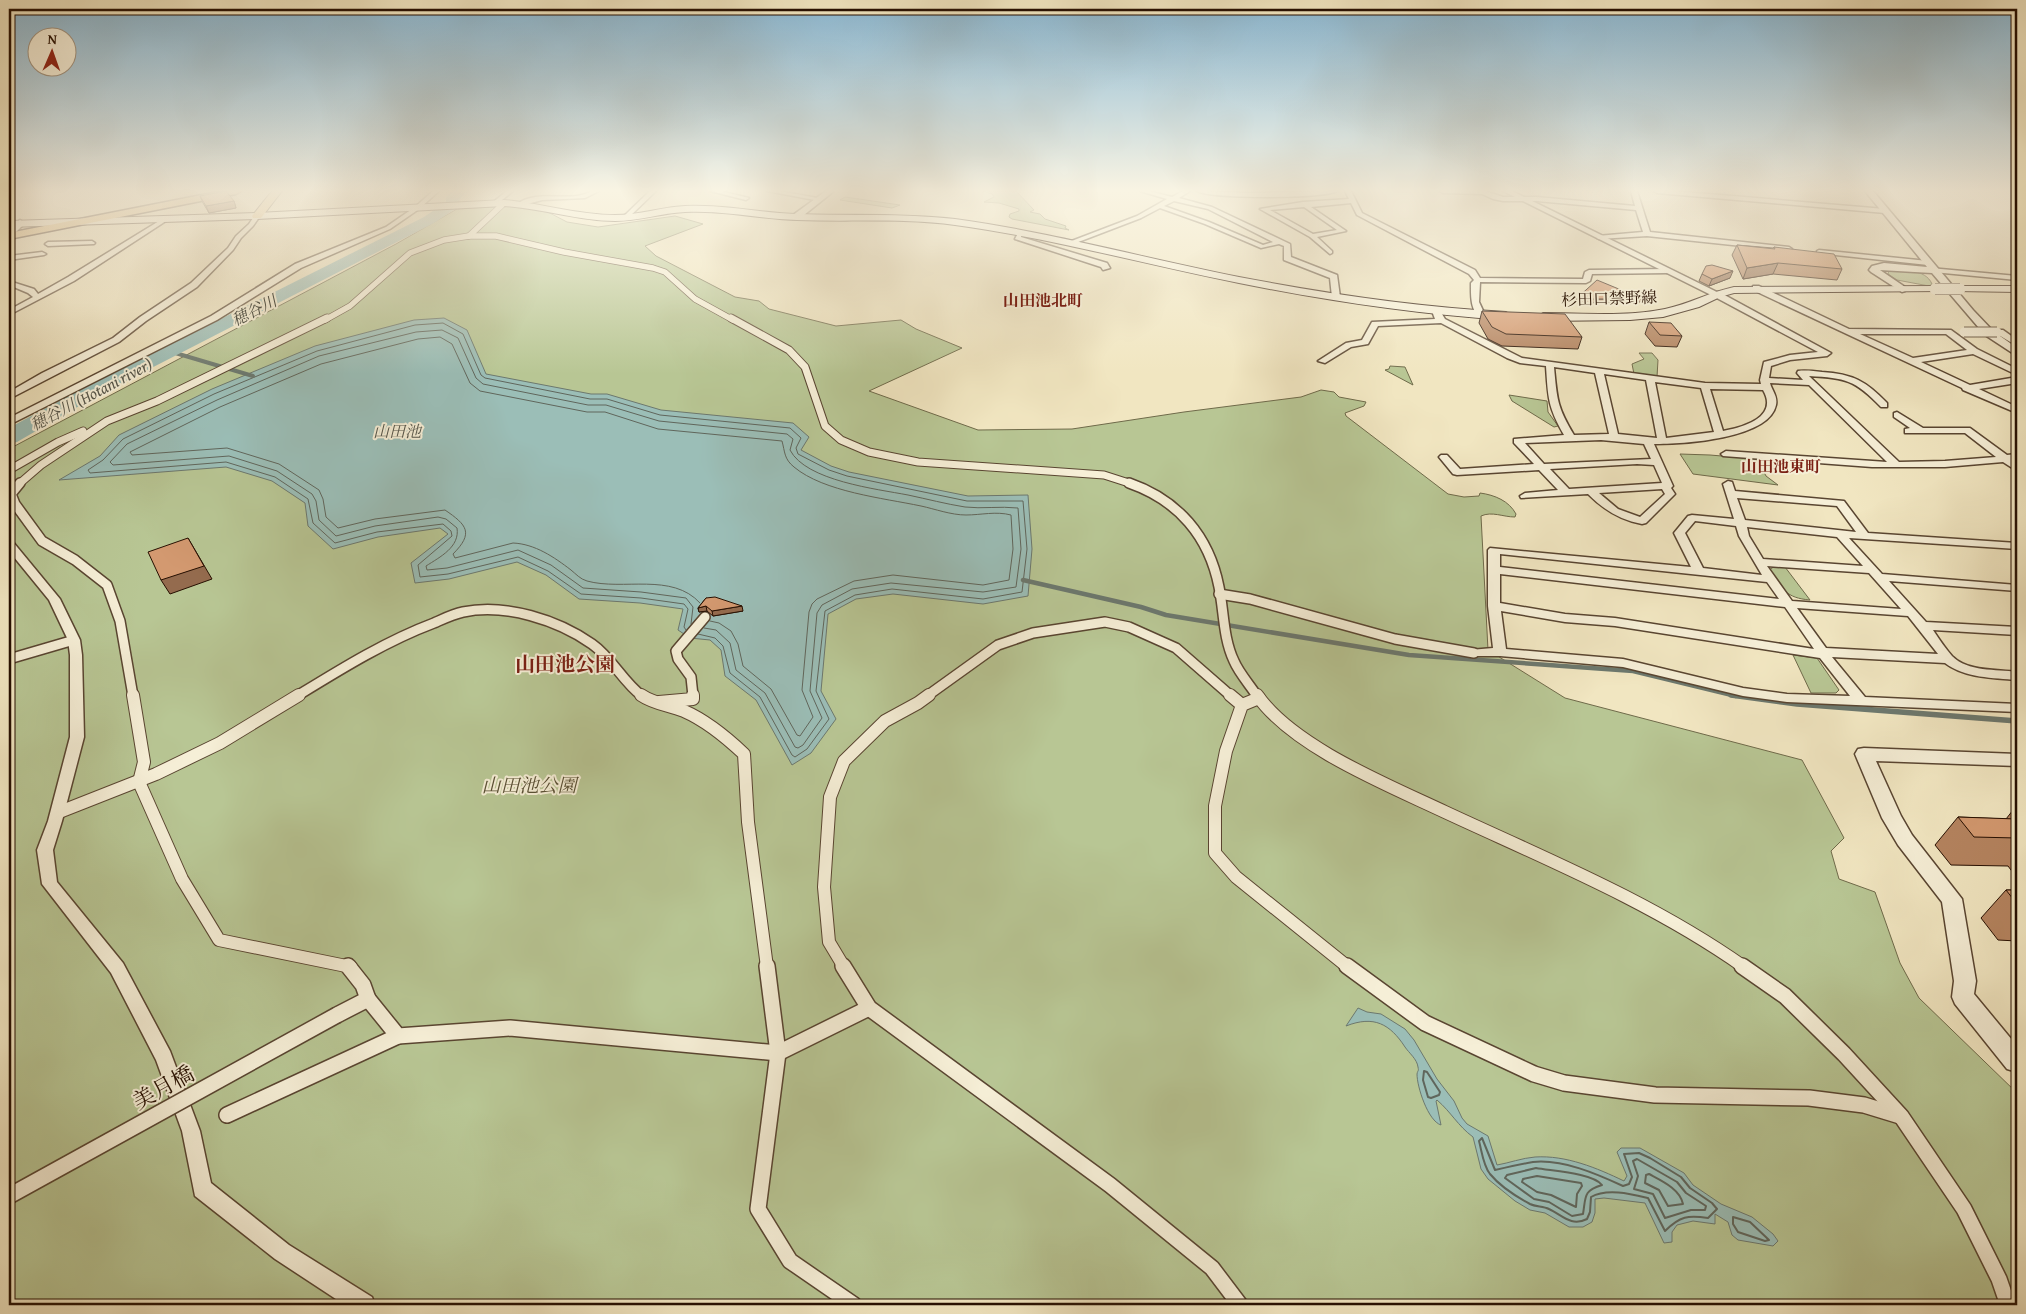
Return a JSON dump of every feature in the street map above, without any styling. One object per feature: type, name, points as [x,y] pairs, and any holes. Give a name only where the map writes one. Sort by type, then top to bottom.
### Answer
[{"type":"main road","points":[[1110,252],[1263,285],[1336,297],[1436,311],[1514,316]]},
{"type":"main road","name":"杉田口禁野線","points":[[1531,316],[1630,316],[1663,313],[1695,305],[1716,294],[1756,288],[2017,290]]},
{"type":"street","points":[[9,258],[40,256],[43,252]]},
{"type":"street","points":[[9,313],[71,279],[113,252]]},
{"type":"street","points":[[9,396],[45,375],[116,340],[143,319],[194,285],[228,252]]},
{"type":"street","points":[[9,422],[214,318],[298,266],[330,252]]},
{"type":"street","points":[[9,470],[58,442],[157,402],[332,316],[350,306],[412,252]]},
{"type":"street","points":[[566,252],[664,272],[695,298],[789,350],[805,367],[825,426],[841,440],[869,452],[918,462],[1104,475],[1137,486],[1158,496],[1186,517],[1196,529],[1219,590],[1227,642],[1234,662],[1259,698],[1282,722],[1322,750],[1369,776],[1654,910],[1712,944],[1785,996],[1844,1054],[1902,1116],[1964,1208],[2000,1279],[2008,1305]]},
{"type":"street","points":[[1067,252],[1104,265],[1106,268]]},
{"type":"street","points":[[1287,252],[1287,258],[1334,277],[1336,297]]},
{"type":"street","points":[[1434,252],[1472,272],[1478,280]]},
{"type":"street","points":[[1566,492],[1517,441],[1614,436],[1648,441],[1720,435],[1746,428],[1767,416],[1772,402],[1772,394],[1765,384],[1767,364],[1790,358],[1827,353],[1716,294],[1630,252]]},
{"type":"street","points":[[1819,252],[2017,278]]},
{"type":"street","points":[[1919,252],[1986,330],[2017,353]]},
{"type":"street","points":[[1902,289],[1874,270],[1875,268],[1884,266],[1931,267]]},
{"type":"street","points":[[1478,280],[1586,281],[1589,272],[1668,271]]},
{"type":"street","points":[[1478,280],[1475,283],[1475,302],[1481,315]]},
{"type":"street","points":[[9,283],[31,291],[37,298]]},
{"type":"street","points":[[1756,288],[1910,362],[2017,410]]},
{"type":"street","points":[[1436,311],[1442,321],[1477,338],[1498,352],[1520,360],[1650,380],[1705,386],[1811,383]]},
{"type":"street","points":[[1322,361],[1349,345],[1365,342],[1375,324],[1442,321]]},
{"type":"street","points":[[1844,331],[2017,332]]},
{"type":"street","points":[[1948,332],[1974,351],[2017,372]]},
{"type":"street","points":[[1998,332],[2017,344]]},
{"type":"street","points":[[1910,362],[1974,351]]},
{"type":"street","points":[[1550,365],[1552,397],[1556,413],[1571,438]]},
{"type":"street","points":[[1599,372],[1614,436]]},
{"type":"street","points":[[1884,405],[1861,384],[1851,379],[1801,373],[1896,465]]},
{"type":"street","points":[[1650,380],[1662,440]]},
{"type":"street","points":[[1966,388],[2017,380]]},
{"type":"street","points":[[1705,386],[1720,435]]},
{"type":"street","points":[[1897,415],[1921,431]]},
{"type":"street","points":[[107,421],[41,465],[22,481],[12,494],[15,504],[42,541],[75,560],[107,585],[120,620],[144,762],[139,782],[182,879],[219,940],[350,966],[363,985],[368,1000],[398,1036]]},
{"type":"street","points":[[1908,431],[1967,430],[2017,468]]},
{"type":"street","points":[[1648,441],[1668,486],[1665,487]]},
{"type":"street","points":[[1726,454],[1896,465],[1949,465],[2017,457]]},
{"type":"street","points":[[1444,457],[1457,472],[1637,461],[1657,462]]},
{"type":"street","points":[[1591,491],[1607,508],[1630,519],[1642,521],[1670,494],[1665,487]]},
{"type":"street","points":[[1525,496],[1665,487]]},
{"type":"street","points":[[1860,700],[1823,654],[1759,562],[1744,536],[1730,489],[1840,504],[1864,536]]},
{"type":"street","points":[[1698,570],[1679,533],[1692,518],[1840,534],[2012,546],[2017,557]]},
{"type":"street","points":[[1840,534],[1912,613],[1948,659],[1970,671],[2017,676]]},
{"type":"street","points":[[9,544],[54,599],[74,640],[78,679],[77,737],[57,813],[44,850],[50,884],[117,968],[164,1056],[191,1131],[202,1189],[282,1252],[364,1305]]},
{"type":"street","points":[[1500,652],[1494,606],[1496,570],[1494,550],[1772,579]]},
{"type":"street","points":[[1759,562],[2017,588]]},
{"type":"street","points":[[1496,570],[1789,604],[1912,613]]},
{"type":"street","points":[[1219,590],[1395,639],[1474,652],[1500,652],[1624,663],[1743,692],[1787,698],[2017,708]]},
{"type":"street","points":[[1494,606],[1565,618],[1615,622],[1823,654],[1948,659]]},
{"type":"street","points":[[57,813],[139,782],[220,743],[339,670],[417,628],[462,612],[509,611],[542,619],[569,630],[594,645],[637,692],[651,702],[684,711],[723,734],[744,754],[748,822],[778,1052],[758,1209],[790,1261],[854,1305]]},
{"type":"street","points":[[651,702],[693,699],[691,677],[678,659],[676,651],[705,617]]},
{"type":"street","points":[[1240,1305],[1212,1268],[1110,1185],[869,1008],[829,942],[824,887],[830,797],[844,762],[885,721],[918,703],[998,645],[1032,633],[1105,622],[1129,627],[1176,648],[1242,704]]},
{"type":"street","points":[[1923,626],[2017,631]]},
{"type":"street","points":[[9,659],[74,640]]},
{"type":"street","points":[[1242,704],[1259,698]]},
{"type":"street","points":[[1242,704],[1226,752],[1214,806],[1215,853],[1236,877],[1351,969],[1425,1023],[1534,1074],[1564,1083],[1655,1096],[1809,1098],[1864,1105],[1902,1116]]},
{"type":"street","points":[[2016,1062],[1963,997],[1965,981],[1952,899],[1922,863],[1899,830],[1864,754],[2017,760]]},
{"type":"street","name":"美月橋","points":[[9,1196],[337,1015],[368,1000]]},
{"type":"street","points":[[227,1114],[398,1036],[510,1028],[778,1052],[869,1008]]},
{"type":"green space","name":"山田池公園","points":[[380,252],[652,252],[735,297],[759,301],[769,309],[836,326],[901,320],[916,329],[962,348],[869,391],[978,430],[1072,429],[1301,397],[1321,390],[1334,392],[1339,397],[1366,402],[1364,406],[1345,413],[1346,416],[1448,494],[1464,497],[1479,496],[1480,493],[1491,495],[1505,502],[1516,514],[1515,517],[1493,514],[1481,516],[1488,650],[1565,698],[1802,760],[1844,838],[1831,851],[1839,879],[1875,892],[1900,963],[1919,998],[2017,1093],[2017,1305],[9,1305],[9,449]]},
{"type":"green space","points":[[1889,270],[1919,273],[1929,279],[1932,284],[1929,286],[1897,280],[1888,274]]},
{"type":"green space","points":[[1639,353],[1652,353],[1658,360],[1657,377],[1634,374],[1632,364],[1644,359]]},
{"type":"green space","points":[[1390,366],[1405,367],[1413,385],[1385,370],[1389,369]]},
{"type":"green space","points":[[1509,395],[1547,401],[1548,412],[1558,426],[1554,427],[1512,401]]},
{"type":"green space","points":[[1680,454],[1757,459],[1766,476],[1778,485],[1693,474]]},
{"type":"green space","points":[[1775,566],[1785,567],[1810,600],[1795,597],[1785,591],[1769,570]]},
{"type":"green space","points":[[1793,655],[1817,658],[1839,690],[1836,693],[1811,693]]},
{"type":"water","name":"山田池","points":[[444,318],[467,330],[486,374],[591,394],[607,394],[661,410],[793,423],[809,437],[801,450],[831,466],[849,472],[968,496],[1028,495],[1032,549],[1028,596],[983,604],[893,594],[856,599],[828,614],[821,691],[836,719],[811,753],[792,765],[756,700],[725,676],[721,650],[710,640],[690,638],[678,630],[683,609],[640,603],[579,599],[546,575],[517,562],[449,579],[415,583],[411,563],[448,534],[440,528],[378,537],[333,549],[308,526],[305,503],[272,481],[226,467],[59,480],[100,456],[119,435],[212,389],[315,346],[414,320]]},
{"type":"water","points":[[1358,1008],[1367,1012],[1381,1014],[1405,1029],[1414,1040],[1437,1079],[1454,1101],[1462,1118],[1467,1124],[1488,1136],[1497,1165],[1530,1158],[1558,1158],[1592,1167],[1624,1181],[1627,1176],[1617,1152],[1621,1148],[1640,1148],[1684,1173],[1693,1185],[1721,1204],[1752,1217],[1773,1234],[1778,1241],[1773,1246],[1738,1240],[1732,1235],[1728,1222],[1715,1214],[1715,1224],[1693,1221],[1677,1225],[1672,1232],[1672,1242],[1664,1243],[1645,1203],[1604,1198],[1595,1199],[1595,1213],[1592,1222],[1583,1227],[1569,1227],[1545,1213],[1530,1210],[1515,1201],[1488,1179],[1481,1169],[1473,1137],[1437,1100],[1441,1125],[1432,1117],[1424,1103],[1419,1087],[1416,1061],[1393,1032],[1387,1027],[1373,1022],[1365,1021],[1346,1026]]},
{"type":"building","points":[[1740,252],[1834,254],[1842,269],[1778,263],[1747,268]]},
{"type":"building","points":[[1712,265],[1733,271],[1712,279],[1702,274],[1706,266]]},
{"type":"building","points":[[1597,280],[1643,299],[1576,299]]},
{"type":"building","points":[[1482,311],[1565,314],[1582,337],[1506,334],[1492,327]]},
{"type":"building","points":[[1649,322],[1671,323],[1682,336],[1660,335]]},
{"type":"building","points":[[188,538],[204,566],[161,580],[148,552]]},
{"type":"building","points":[[715,597],[742,606],[712,611],[706,606],[698,608],[706,598]]},
{"type":"building","points":[[1958,817],[2017,819],[2017,838],[1974,837]]},
{"type":"building","points":[[2006,890],[2017,890],[2017,904]]},
{"type":"waterway","name":"穂谷川","points":[[9,437],[86,394],[365,252]]},
{"type":"waterway","points":[[172,352],[253,376]]},
{"type":"waterway","points":[[1023,580],[1141,607],[1166,615],[1409,655],[1633,671],[1733,695]]},
{"type":"waterway","points":[[1733,695],[1797,704],[2017,721]]},
{"type":"district","name":"山田池北町","points":[[1043,300]]},
{"type":"district","name":"山田池東町","points":[[1781,466]]},
{"type":"district","name":"山田池公園","points":[[565,663]]},
{"type":"water label","name":"穂谷川 (Hotani river)","points":[[91,394]]}]
